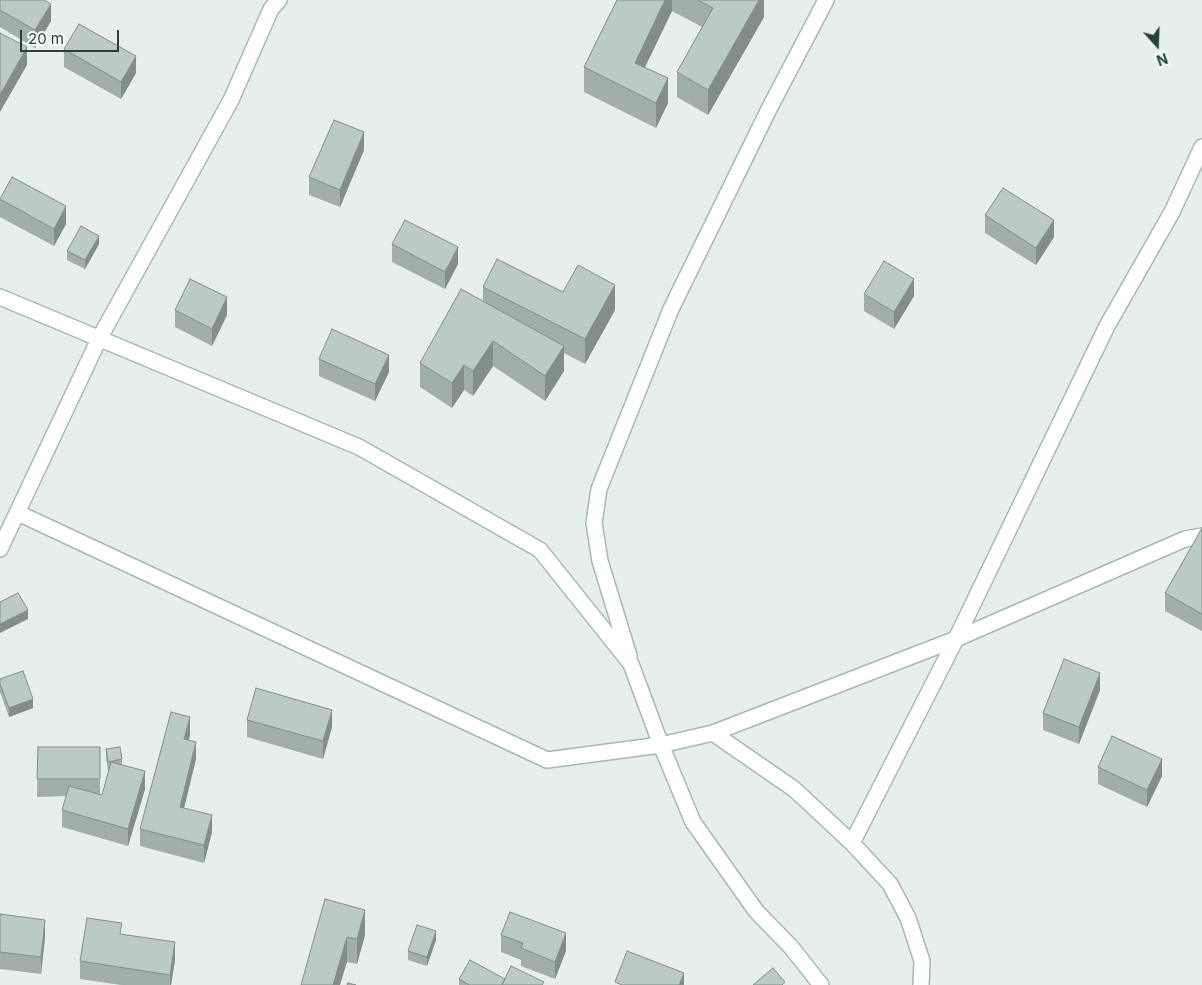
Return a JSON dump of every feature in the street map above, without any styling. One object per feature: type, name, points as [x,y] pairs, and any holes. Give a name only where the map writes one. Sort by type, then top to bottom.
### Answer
[{"type":"street","points":[[0,549],[99,339],[231,100],[271,9],[279,0]]},
{"type":"street","points":[[821,985],[791,947],[756,911],[692,822],[631,664],[600,562],[594,523],[599,489],[671,309],[768,109],[826,0]]},
{"type":"street","points":[[852,843],[956,639],[1107,326],[1172,212],[1202,147]]},
{"type":"street","points":[[0,297],[360,447],[540,550],[631,664]]},
{"type":"street","points":[[18,513],[547,760],[661,745],[712,733],[956,639],[1185,538],[1202,536]]},
{"type":"street","points":[[712,733],[794,789],[852,843],[890,884],[908,918],[922,961],[924,984]]},
{"type":"building","points":[[0,0],[44,0],[51,4],[35,30],[0,10]]},
{"type":"building","points":[[617,0],[665,0],[635,63],[668,78],[656,103],[584,67]]},
{"type":"building","points":[[698,0],[759,0],[708,90],[677,72],[713,8]]},
{"type":"building","points":[[79,24],[136,56],[121,82],[64,49]]},
{"type":"building","points":[[0,33],[27,47],[0,95]]},
{"type":"building","points":[[334,120],[364,132],[340,190],[309,177]]},
{"type":"building","points":[[12,177],[66,206],[54,229],[0,199]]},
{"type":"building","points":[[1003,188],[1054,220],[1036,248],[985,215]]},
{"type":"building","points":[[405,220],[458,247],[445,272],[392,244]]},
{"type":"building","points":[[81,226],[99,236],[85,260],[67,251]]},
{"type":"building","points":[[497,259],[563,292],[578,265],[615,285],[585,339],[483,287]]},
{"type":"building","points":[[884,261],[914,279],[894,312],[864,294]]},
{"type":"building","points":[[190,279],[227,297],[212,329],[175,310]]},
{"type":"building","points":[[461,289],[564,346],[545,376],[493,341],[473,371],[464,365],[452,383],[420,363]]},
{"type":"building","points":[[332,329],[389,355],[375,384],[319,359]]},
{"type":"building","points":[[1202,528],[1202,614],[1165,593]]},
{"type":"building","points":[[18,593],[28,610],[0,624],[0,602]]},
{"type":"building","points":[[1064,659],[1100,673],[1079,727],[1043,713]]},
{"type":"building","points":[[23,671],[33,699],[9,708],[0,679]]},
{"type":"building","points":[[256,688],[332,710],[323,741],[247,720]]},
{"type":"building","points":[[171,712],[190,717],[184,739],[196,742],[180,807],[212,815],[204,845],[140,829]]},
{"type":"building","points":[[1112,736],[1162,759],[1147,790],[1098,767]]},
{"type":"building","points":[[38,747],[100,747],[100,779],[37,779]]},
{"type":"building","points":[[120,747],[122,759],[108,762],[106,749]]},
{"type":"building","points":[[111,762],[145,771],[128,829],[62,810],[69,786],[102,795]]},
{"type":"building","points":[[325,899],[365,910],[357,939],[347,937],[333,985],[301,985]]},
{"type":"building","points":[[510,912],[566,933],[555,962],[521,948],[523,943],[501,935]]},
{"type":"building","points":[[0,914],[45,920],[41,957],[0,952]]},
{"type":"building","points":[[87,918],[122,923],[120,934],[175,942],[170,975],[80,961]]},
{"type":"building","points":[[417,925],[436,931],[427,957],[408,951]]},
{"type":"building","points":[[627,951],[684,973],[679,985],[622,985],[615,982]]},
{"type":"building","points":[[470,960],[505,979],[502,985],[469,985],[459,979]]},
{"type":"building","points":[[511,966],[544,982],[542,985],[502,985]]},
{"type":"building","points":[[773,968],[785,982],[782,985],[753,985]]}]
